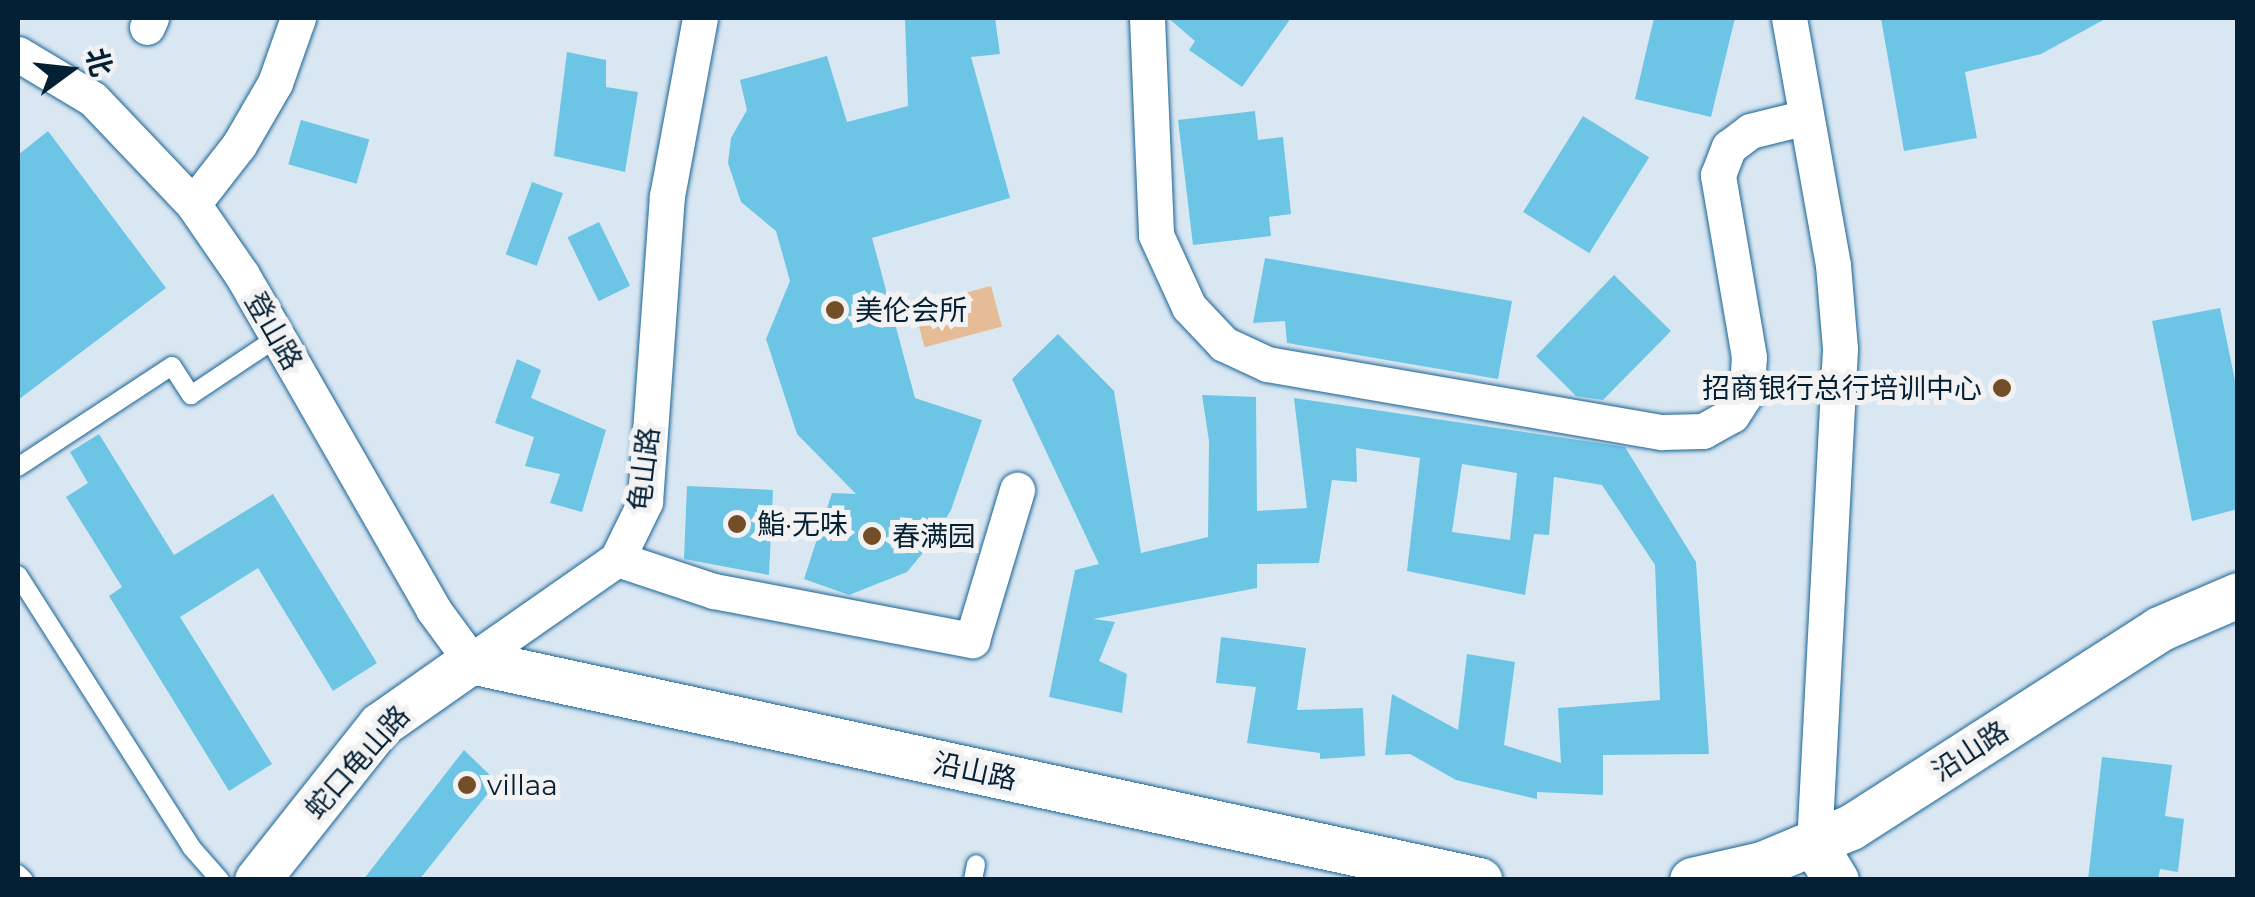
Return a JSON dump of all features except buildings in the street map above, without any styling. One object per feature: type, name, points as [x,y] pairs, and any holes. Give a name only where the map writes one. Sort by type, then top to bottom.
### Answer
[{"type":"street","points":[[193,204],[248,129],[298,18]]},
{"type":"street","name":"龟山路","points":[[472,660],[616,558],[645,502],[667,196],[680,96],[700,18]]},
{"type":"street","points":[[1147,18],[1156,235],[1188,307],[1224,344],[1267,364],[1662,432],[1702,431],[1732,416],[1747,392],[1748,357],[1718,175],[1729,147],[1750,131],[1802,118]]},
{"type":"street","points":[[1789,18],[1802,118],[1822,196],[1840,349],[1825,862]]},
{"type":"street","name":"登山路","points":[[18,54],[92,99],[193,204],[278,337],[433,609],[472,660]]},
{"type":"street","points":[[616,558],[714,592],[972,640],[1017,490]]},
{"type":"street","name":"沿山路","points":[[1692,880],[1825,862],[1878,810],[2159,628],[2238,596]]},
{"type":"street","name":"沿山路","points":[[472,660],[1479,880]]},
{"type":"street","name":"蛇口龟山路","points":[[257,880],[380,726],[472,660]]},
{"type":"lane","points":[[18,467],[172,366],[191,394],[278,337]]},
{"type":"lane","points":[[18,575],[191,847],[220,880]]},
{"type":"lane","points":[[18,874],[24,880]]},
{"type":"shaded area","points":[[991,286],[1002,327],[925,347],[914,307]]},
{"type":"place","name":"美伦会所","points":[[835,310]]},
{"type":"place","name":"招商银行总行培训中心","points":[[2002,388]]},
{"type":"place","name":"鮨·无味","points":[[737,524]]},
{"type":"place","name":"春满园","points":[[872,536]]},
{"type":"place","name":"villaa","points":[[467,785]]}]
